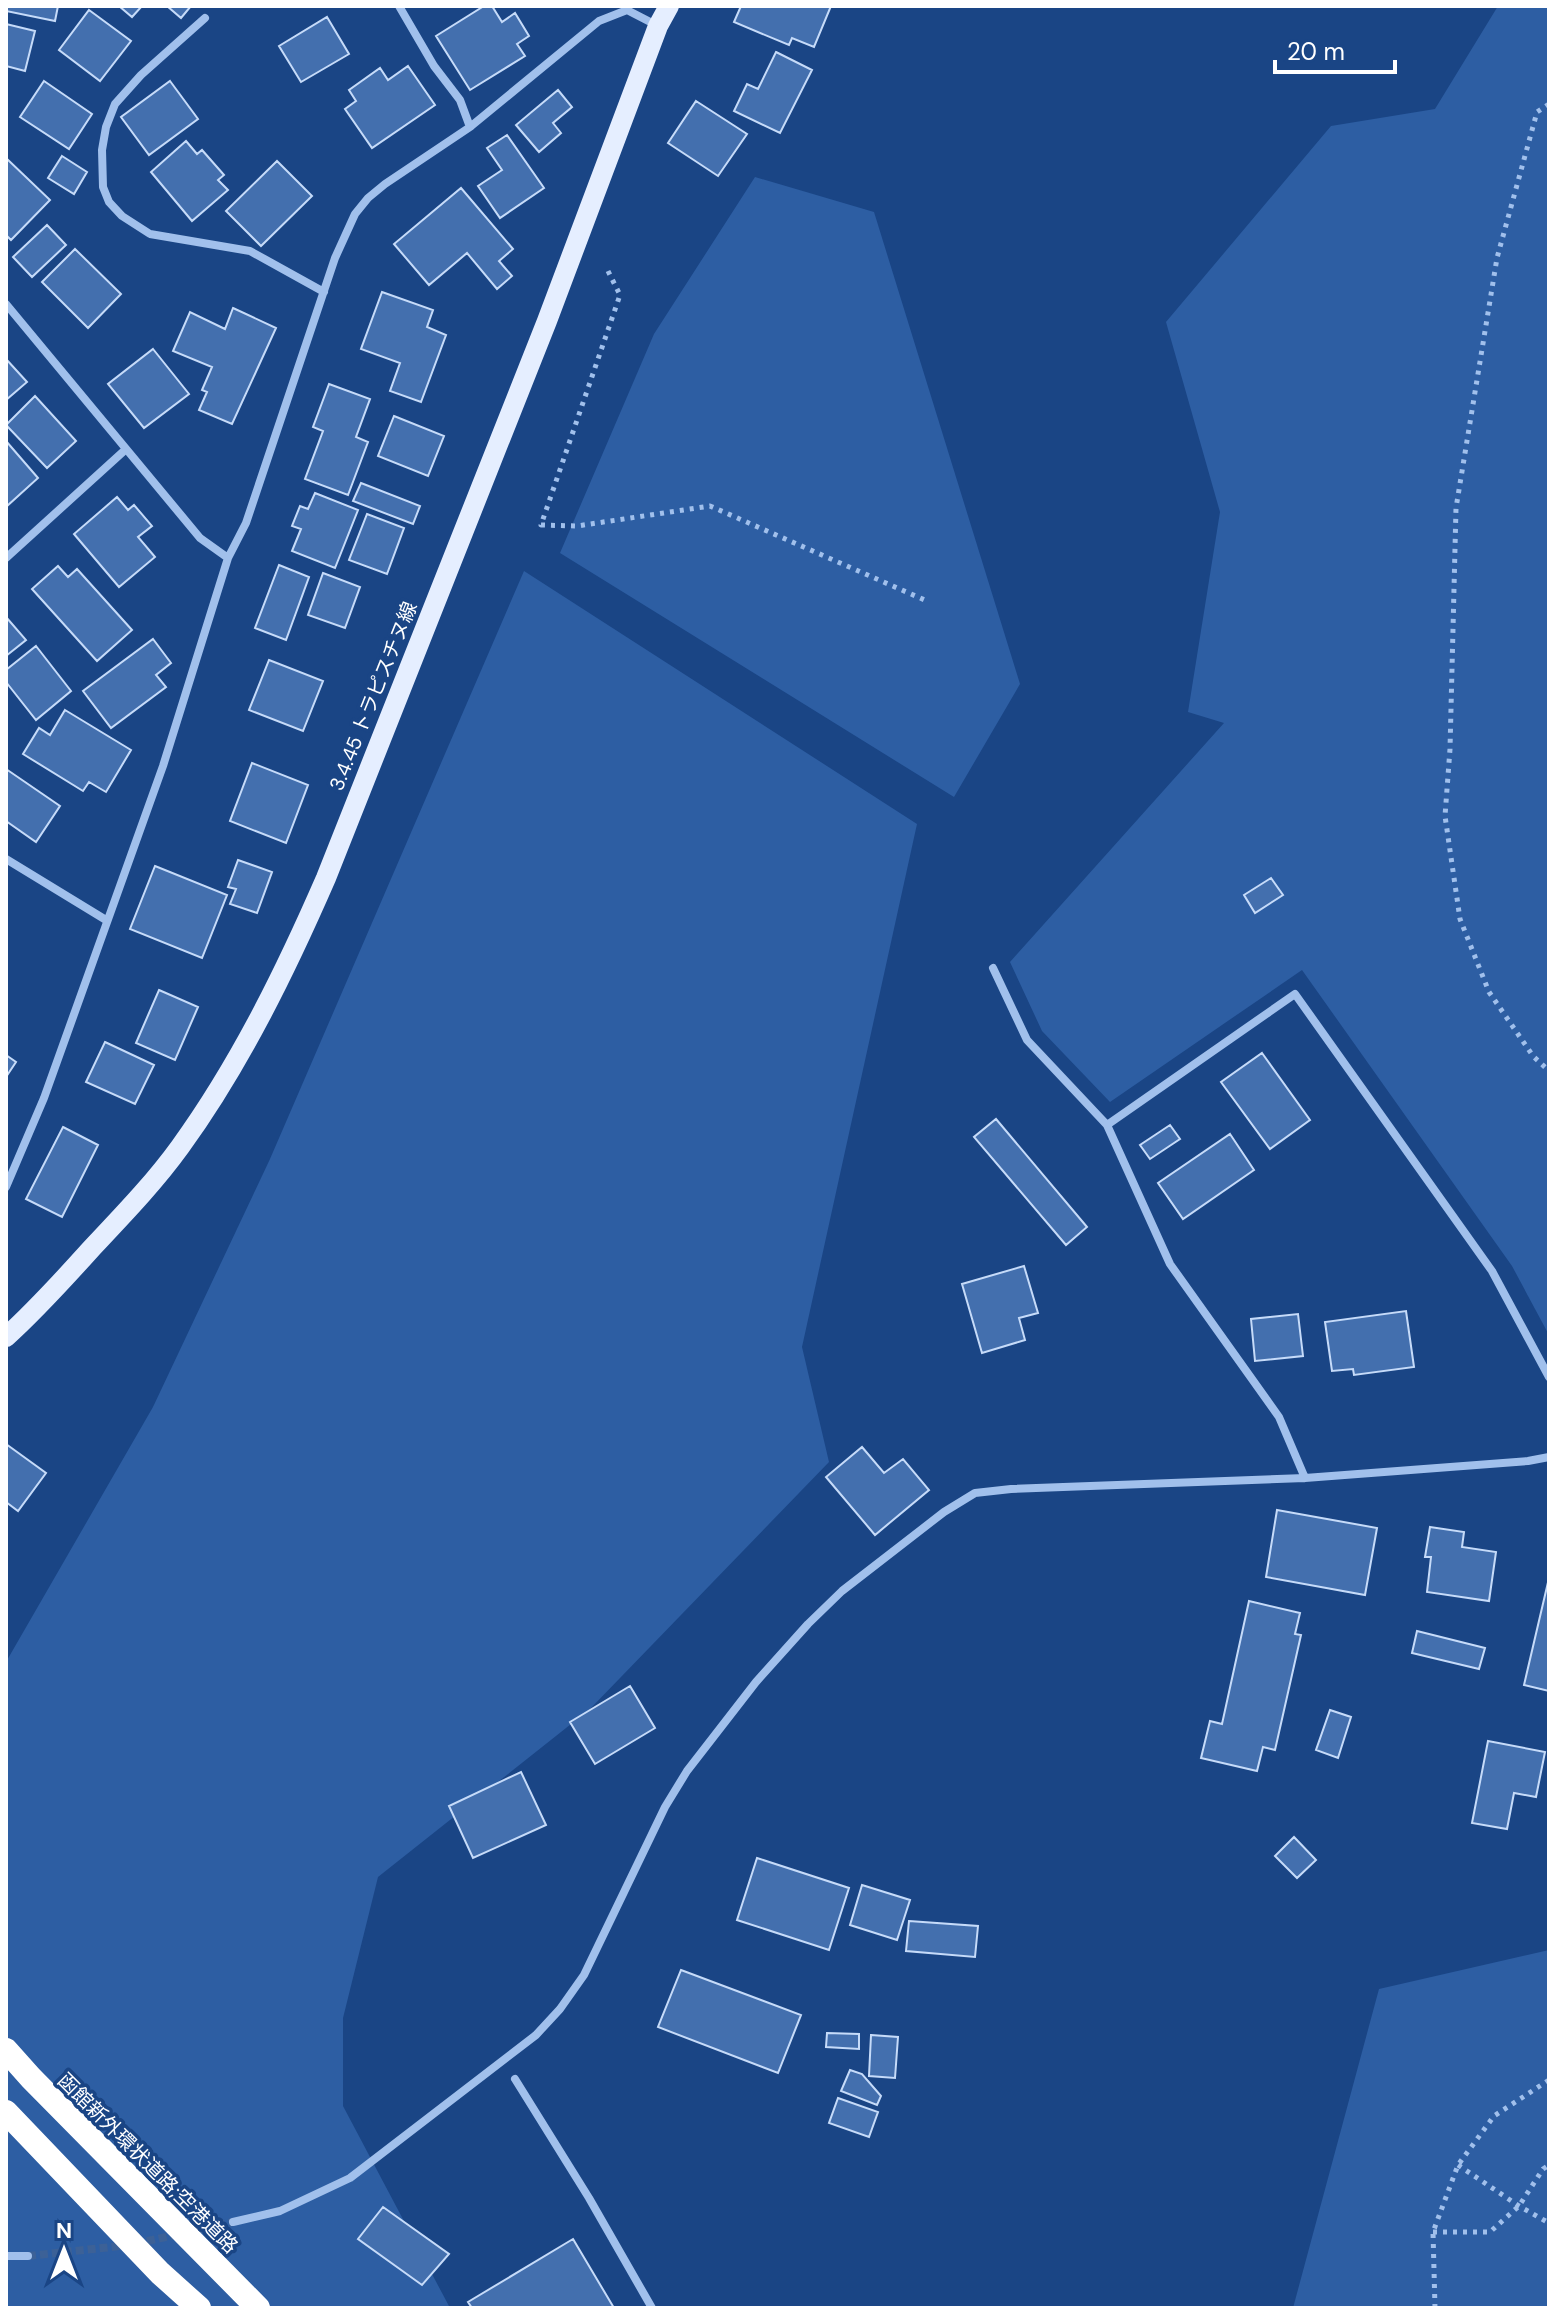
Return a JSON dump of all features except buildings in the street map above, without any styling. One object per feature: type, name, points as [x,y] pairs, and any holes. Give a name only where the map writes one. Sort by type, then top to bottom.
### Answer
[{"type":"highway","name":"函館新外環状道路;空港道路","points":[[6,2050],[258,2308]]},
{"type":"highway","points":[[6,2112],[160,2273],[199,2308]]},
{"type":"main road","name":"3.4.45 トラピスチヌ線","points":[[6,1337],[76,1265],[179,1148],[231,1069],[288,965],[326,878],[547,321],[658,26],[669,6]]},
{"type":"street","points":[[399,6],[434,66],[460,100],[470,127]]},
{"type":"street","points":[[6,1187],[44,1098],[163,766],[228,558],[246,523],[324,292],[355,214],[385,184],[470,127],[599,21],[627,10],[658,26]]},
{"type":"street","points":[[205,18],[141,75],[115,104],[106,127],[102,150],[103,187],[109,202],[122,216],[150,234],[250,251],[324,292]]},
{"type":"street","points":[[6,304],[200,538],[228,558]]},
{"type":"street","points":[[6,558],[125,450]]},
{"type":"street","points":[[6,859],[106,920]]},
{"type":"street","points":[[993,968],[1027,1040],[1107,1125],[1170,1264],[1279,1417],[1305,1478]]},
{"type":"street","points":[[1107,1125],[1295,994],[1492,1271],[1549,1377]]},
{"type":"street","points":[[233,2222],[280,2211],[350,2178],[536,2035],[560,2009],[584,1975],[665,1807],[687,1771],[756,1682],[842,1591],[944,1512],[975,1493],[1305,1478],[1549,1457]]},
{"type":"street","points":[[515,2079],[589,2198],[652,2308]]},
{"type":"street","points":[[6,2256],[28,2256]]},
{"type":"path","points":[[1549,104],[1537,112],[1497,258],[1456,508],[1450,749],[1445,816],[1460,919],[1477,963],[1489,992],[1533,1056],[1549,1071]]},
{"type":"path","points":[[608,271],[620,295],[541,525],[577,526],[710,506],[927,601]]},
{"type":"path","points":[[1435,2308],[1433,2232],[1458,2165],[1494,2116],[1549,2080]]},
{"type":"path","points":[[1458,2165],[1549,2223]]},
{"type":"path","points":[[1433,2232],[1490,2232],[1519,2206],[1543,2169],[1549,2165]]},
{"type":"shaded area","points":[[1498,6],[1549,6],[1549,1335],[1512,1266],[1302,970],[1110,1102],[1042,1031],[1010,962],[1224,723],[1188,712],[1220,512],[1166,322],[1331,126],[1435,109]]},
{"type":"shaded area","points":[[755,177],[874,212],[1020,684],[954,797],[560,553],[654,334]]},
{"type":"shaded area","points":[[524,571],[917,824],[802,1347],[829,1462],[590,1709],[378,1877],[343,2018],[343,2106],[450,2308],[6,2308],[6,1662],[153,1407],[270,1159]]},
{"type":"shaded area","points":[[1549,1950],[1549,2308],[1293,2308],[1379,1989]]},
{"type":"tunnel","points":[[28,2256],[130,2245],[233,2222]]}]
